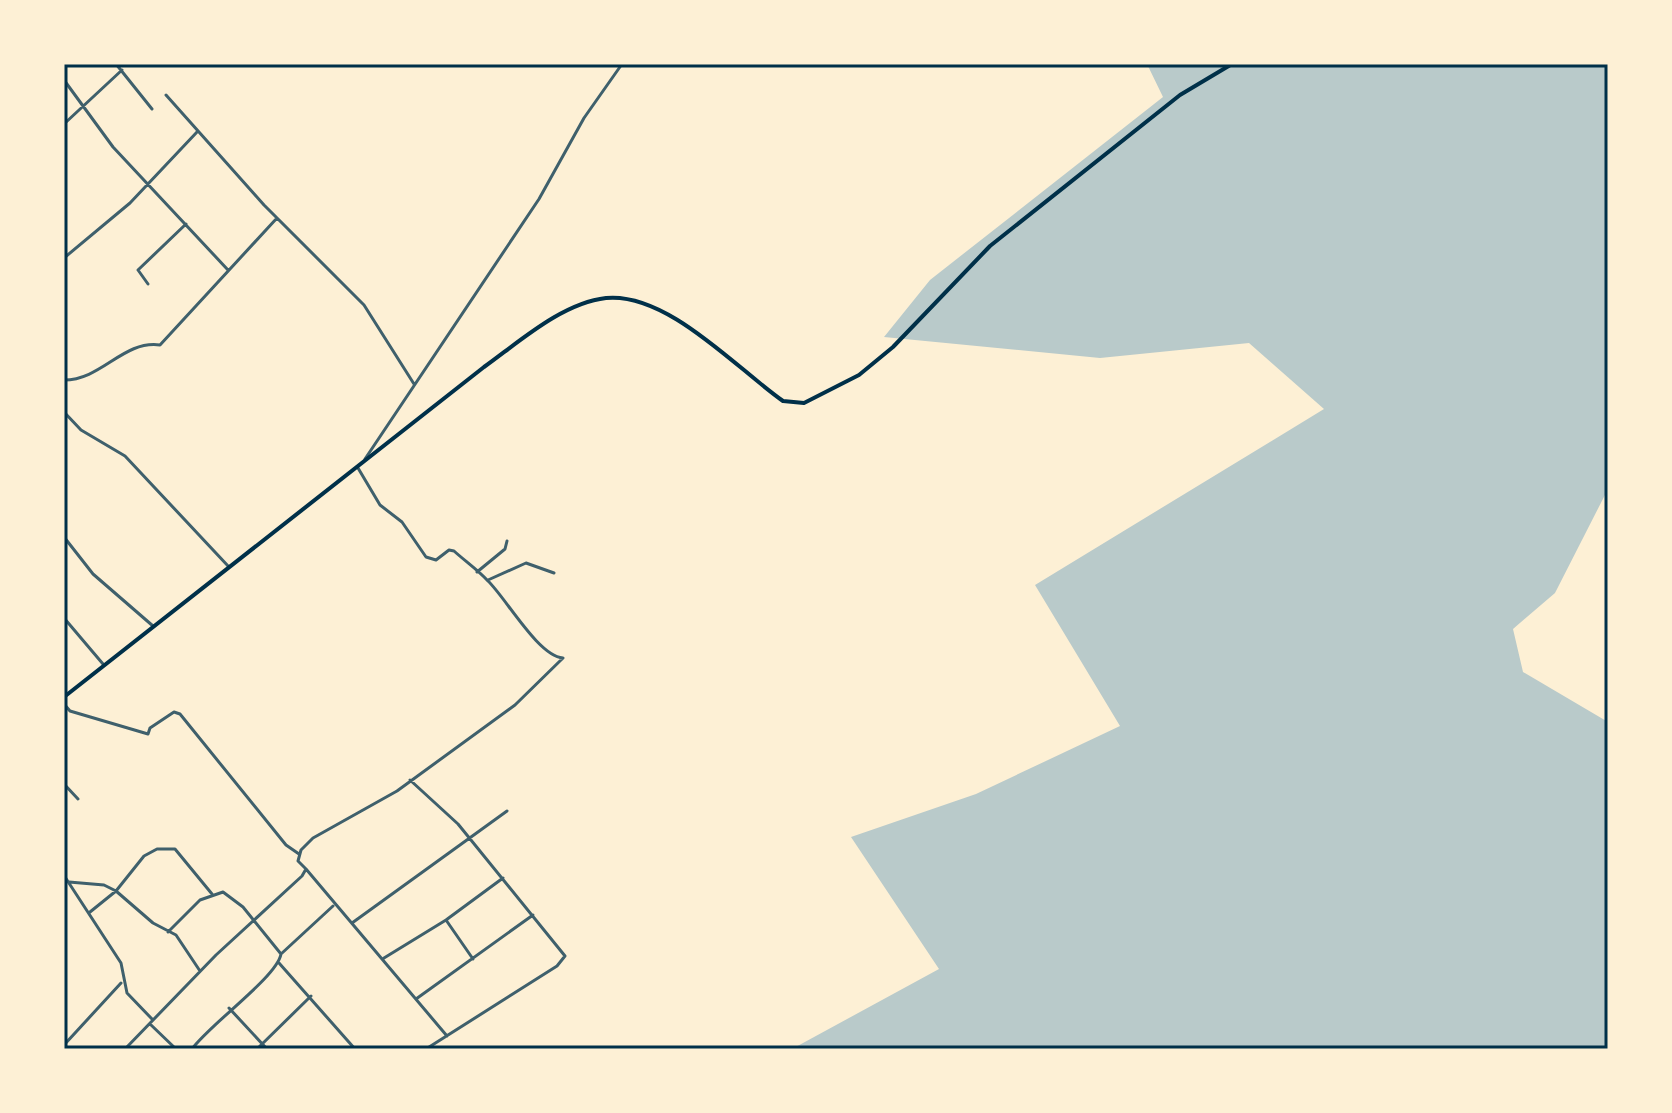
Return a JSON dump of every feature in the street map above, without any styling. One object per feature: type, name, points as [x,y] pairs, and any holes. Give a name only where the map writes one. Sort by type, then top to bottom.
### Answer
[{"type":"main road","points":[[64,697],[530,334],[557,317],[604,298],[643,302],[681,323],[783,401],[797,405],[830,392],[859,375],[893,347],[990,246],[1180,95],[1232,64]]},
{"type":"street","points":[[116,64],[152,109]]},
{"type":"street","points":[[447,1036],[384,958],[298,861],[299,854],[326,828],[377,806],[515,705],[563,658],[555,656],[529,631],[488,580],[453,550],[439,559],[429,559],[402,522],[380,505],[357,469],[539,199],[584,118],[622,64]]},
{"type":"street","points":[[64,124],[122,70]]},
{"type":"street","points":[[64,80],[113,147],[228,270]]},
{"type":"street","points":[[166,95],[277,218],[364,305],[414,384]]},
{"type":"street","points":[[64,258],[130,203],[198,131]]},
{"type":"street","points":[[64,380],[94,375],[137,346],[160,345],[277,218]]},
{"type":"street","points":[[148,284],[138,270],[186,224]]},
{"type":"street","points":[[64,412],[81,430],[125,456],[230,567]]},
{"type":"street","points":[[64,537],[93,574],[153,626]]},
{"type":"street","points":[[477,572],[505,549],[507,541]]},
{"type":"street","points":[[488,580],[526,563],[554,573]]},
{"type":"street","points":[[64,618],[103,665]]},
{"type":"street","points":[[64,704],[70,711],[148,734],[150,728],[174,712],[180,714],[278,837],[299,854]]},
{"type":"street","points":[[410,780],[471,839],[560,946],[564,959],[426,1049]]},
{"type":"street","points":[[64,784],[78,799]]},
{"type":"street","points":[[352,923],[507,811]]},
{"type":"street","points":[[90,912],[116,891],[144,856],[157,849],[175,849],[212,894]]},
{"type":"street","points":[[64,865],[69,882],[126,975],[64,1045]]},
{"type":"street","points":[[125,1049],[306,869]]},
{"type":"street","points":[[384,958],[446,920],[504,878]]},
{"type":"street","points":[[69,882],[104,885],[116,891],[166,933],[176,935],[201,973]]},
{"type":"street","points":[[166,933],[200,900],[212,894],[230,894],[281,954]]},
{"type":"street","points":[[192,1049],[229,1008],[239,1004],[279,963],[281,954],[334,905]]},
{"type":"street","points":[[416,999],[534,914]]},
{"type":"street","points":[[446,920],[473,959]]},
{"type":"street","points":[[279,963],[355,1049]]},
{"type":"street","points":[[123,982],[127,993],[176,1049]]},
{"type":"street","points":[[257,1049],[311,996]]},
{"type":"street","points":[[229,1008],[267,1049]]},
{"type":"shaded area","points":[[1147,64],[1608,64],[1608,489],[1555,593],[1513,629],[1523,672],[1608,722],[1608,1049],[792,1049],[939,969],[851,837],[976,794],[1120,726],[1035,585],[1324,409],[1249,343],[1100,358],[884,337],[930,280],[1163,97]]}]
